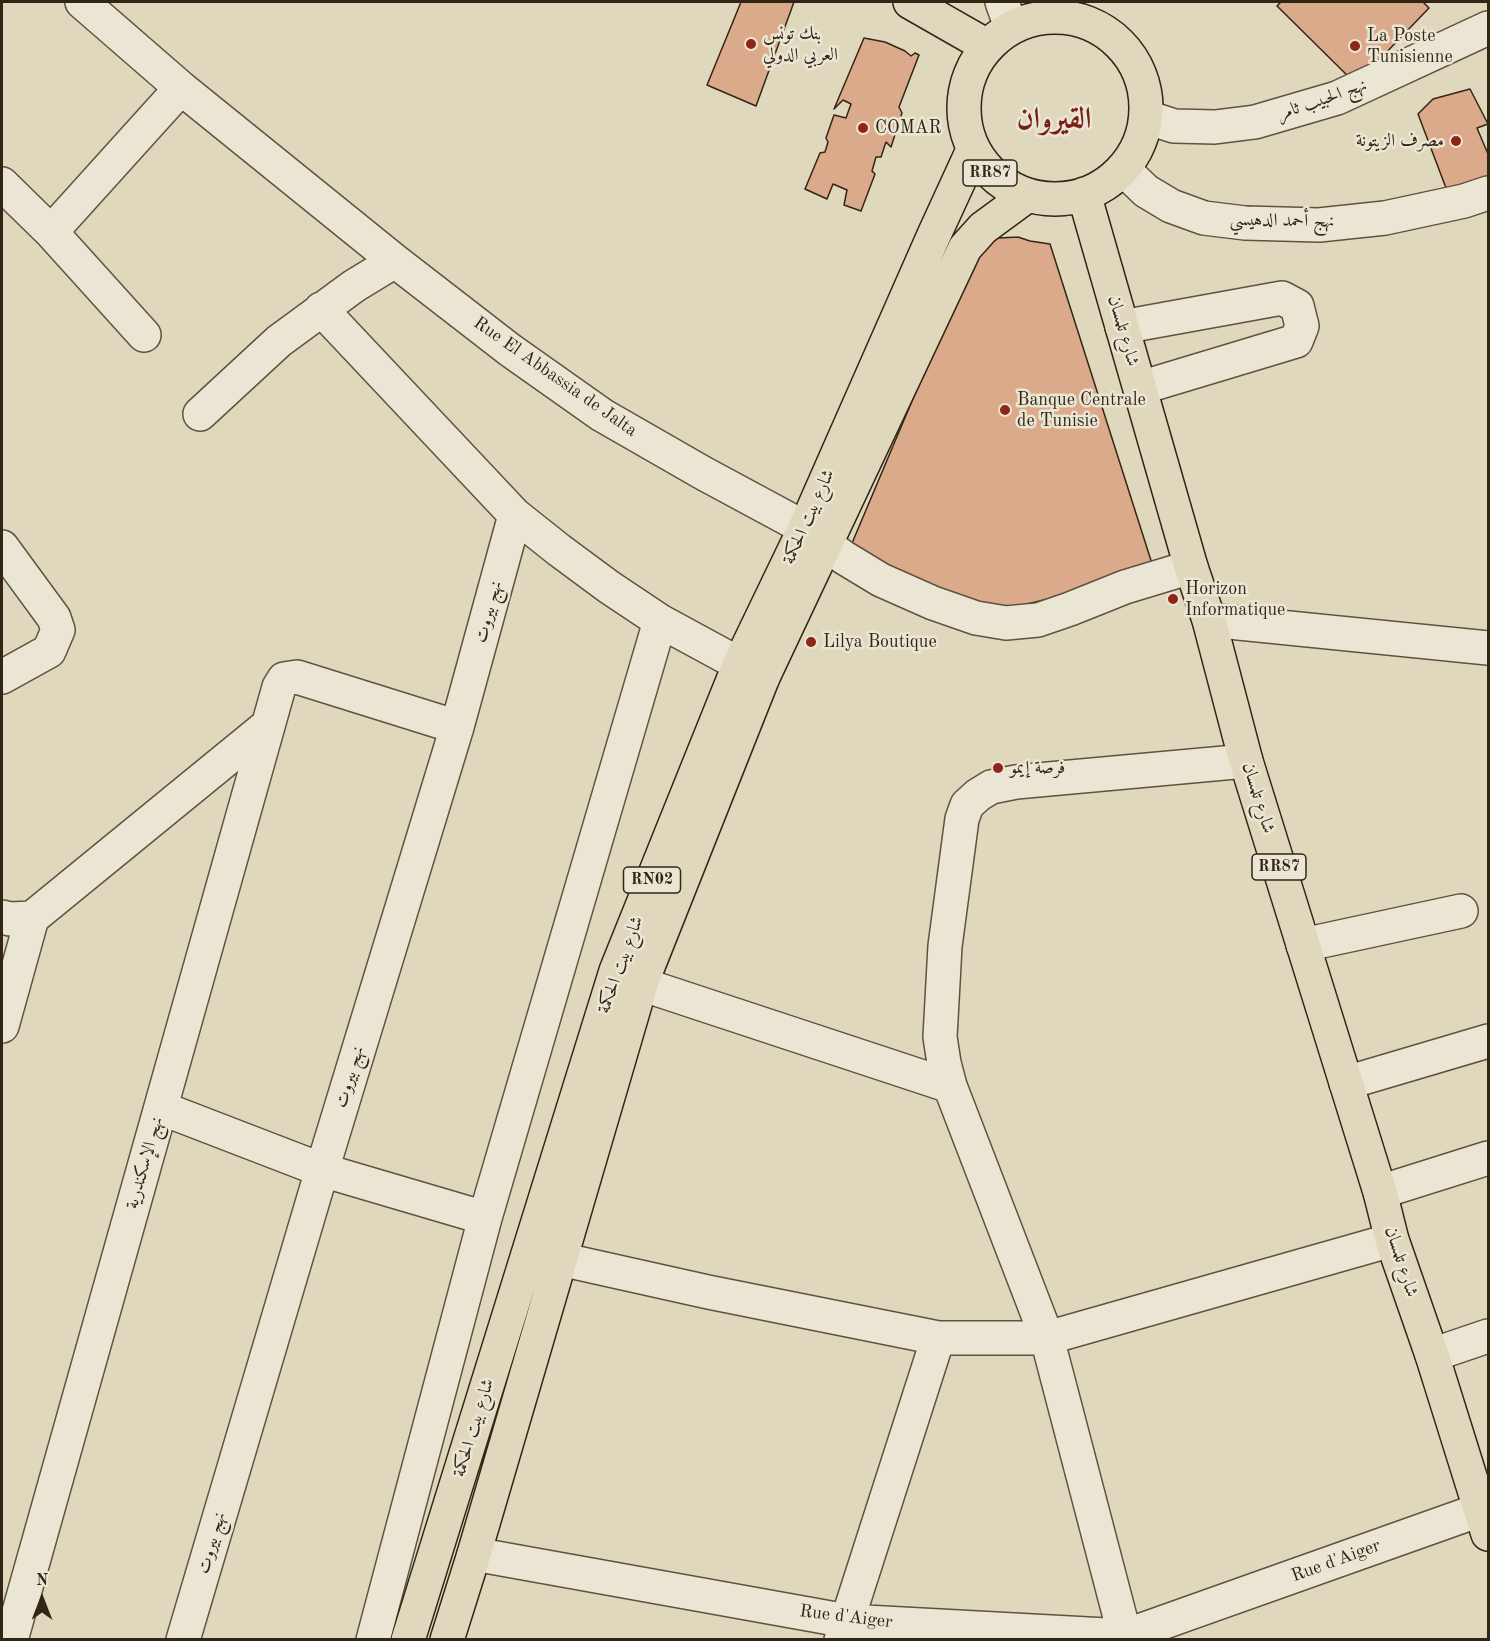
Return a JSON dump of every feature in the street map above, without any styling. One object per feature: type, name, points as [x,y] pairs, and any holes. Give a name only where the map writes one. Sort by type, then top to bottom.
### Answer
[{"type":"main road","points":[[910,2],[1000,25]]},
{"type":"main road","name":"RR87","points":[[1049,9],[1098,27],[1119,42],[1136,64],[1145,90],[1146,117],[1139,145],[1123,169],[1105,184],[1084,194],[1056,200],[1028,195],[1006,185],[987,170],[973,150],[964,124],[963,96],[971,69],[1000,25],[1027,20],[1049,9]]},
{"type":"main road","name":"شارع بيت الحكمة","points":[[815,536],[934,235],[973,150]]},
{"type":"main road","name":"شارع تلمسان","points":[[1084,194],[1191,567],[1209,620],[1246,761],[1380,1192],[1392,1240],[1486,1517]]},
{"type":"main road","name":"شارع بيت الحكمة","points":[[408,1640],[616,971],[815,536],[965,248],[983,228],[1028,195]]},
{"type":"main road","name":"شارع بيت الحكمة","points":[[447,1640],[641,984],[752,670]]},
{"type":"street","name":"Rue El Abbassia de Jalta","points":[[82,2],[181,88],[395,261],[510,350],[602,415],[815,536],[843,557],[881,580],[933,603],[976,618],[1006,623],[1038,620],[1125,587],[1191,567]]},
{"type":"street","name":"نهج الحبيب ثامر","points":[[1146,117],[1174,126],[1215,127],[1255,122],[1337,98],[1488,28]]},
{"type":"street","points":[[51,232],[181,88]]},
{"type":"street","name":"نهج أحمد الدهيسي","points":[[1123,169],[1146,191],[1171,206],[1204,218],[1245,223],[1319,225],[1385,218],[1464,201],[1488,193]]},
{"type":"street","points":[[2,184],[51,232],[144,335]]},
{"type":"street","points":[[200,414],[279,341],[354,286],[395,261]]},
{"type":"street","points":[[1122,327],[1282,298],[1297,306],[1302,326],[1296,340],[1140,388]]},
{"type":"street","points":[[321,309],[515,514],[609,587],[660,621],[752,670]]},
{"type":"street","name":"نهج بيروت","points":[[183,1640],[322,1170],[458,727],[515,514]]},
{"type":"street","points":[[2,547],[54,618],[58,630],[49,651],[2,677]]},
{"type":"street","points":[[1209,620],[1488,648]]},
{"type":"street","points":[[373,1640],[485,1218],[660,621]]},
{"type":"street","name":"نهج الإسكندرية","points":[[12,1631],[279,687],[284,679],[297,677],[458,727]]},
{"type":"street","points":[[2,1026],[17,918],[267,726]]},
{"type":"street","points":[[1126,1638],[1047,1338],[950,1086],[940,1037],[945,957],[962,819],[967,805],[991,787],[1017,782],[1246,761]]},
{"type":"street","points":[[1303,945],[1461,911]]},
{"type":"street","points":[[641,984],[950,1086]]},
{"type":"street","points":[[1346,1083],[1488,1041]]},
{"type":"street","points":[[160,1108],[322,1170],[485,1218]]},
{"type":"street","points":[[1380,1192],[1488,1158]]},
{"type":"street","points":[[560,1258],[708,1292],[938,1338],[1047,1338],[1392,1240]]},
{"type":"street","points":[[1432,1355],[1488,1336]]},
{"type":"street","points":[[844,1630],[938,1338]]},
{"type":"street","name":"Rue d'Aiger","points":[[474,1554],[844,1630],[1126,1638],[1486,1517]]},
{"type":"building","name":"بنك تونس العربي الدولي","points":[[741,2],[794,2],[756,106],[707,85]]},
{"type":"building","name":"La Poste Tunisienne","points":[[1281,2],[1423,2],[1429,8],[1356,84],[1277,6]]},
{"type":"building","name":"COMAR","points":[[864,38],[885,42],[911,56],[915,53],[919,55],[899,107],[902,113],[891,147],[886,142],[881,157],[876,157],[872,171],[875,174],[861,211],[844,205],[847,190],[833,184],[827,199],[805,189],[820,153],[825,152],[828,142],[826,138],[834,115],[846,118],[851,104],[843,100],[834,109]]},
{"type":"building","name":"مصرف الزيتونة","points":[[1470,89],[1488,124],[1477,128],[1488,154],[1488,179],[1446,188],[1418,114],[1433,99]]},
{"type":"building","name":"Banque Centrale de Tunisie","points":[[1018,237],[1050,244],[1155,573],[986,614],[847,555],[969,266],[983,249],[998,238]]},
{"type":"place","name":"بنك تونس العربي الدولي","points":[[751,44]]},
{"type":"place","name":"La Poste Tunisienne","points":[[1355,46]]},
{"type":"place","name":"COMAR","points":[[863,128]]},
{"type":"place","name":"مصرف الزيتونة","points":[[1456,141]]},
{"type":"place","name":"Banque Centrale de Tunisie","points":[[1005,410]]},
{"type":"place","name":"Horizon Informatique","points":[[1173,599]]},
{"type":"place","name":"Lilya Boutique","points":[[811,642]]},
{"type":"place","name":"فرصة إيمو","points":[[998,768]]},
{"type":"district","name":"القيروان","points":[[1054,120]]}]
